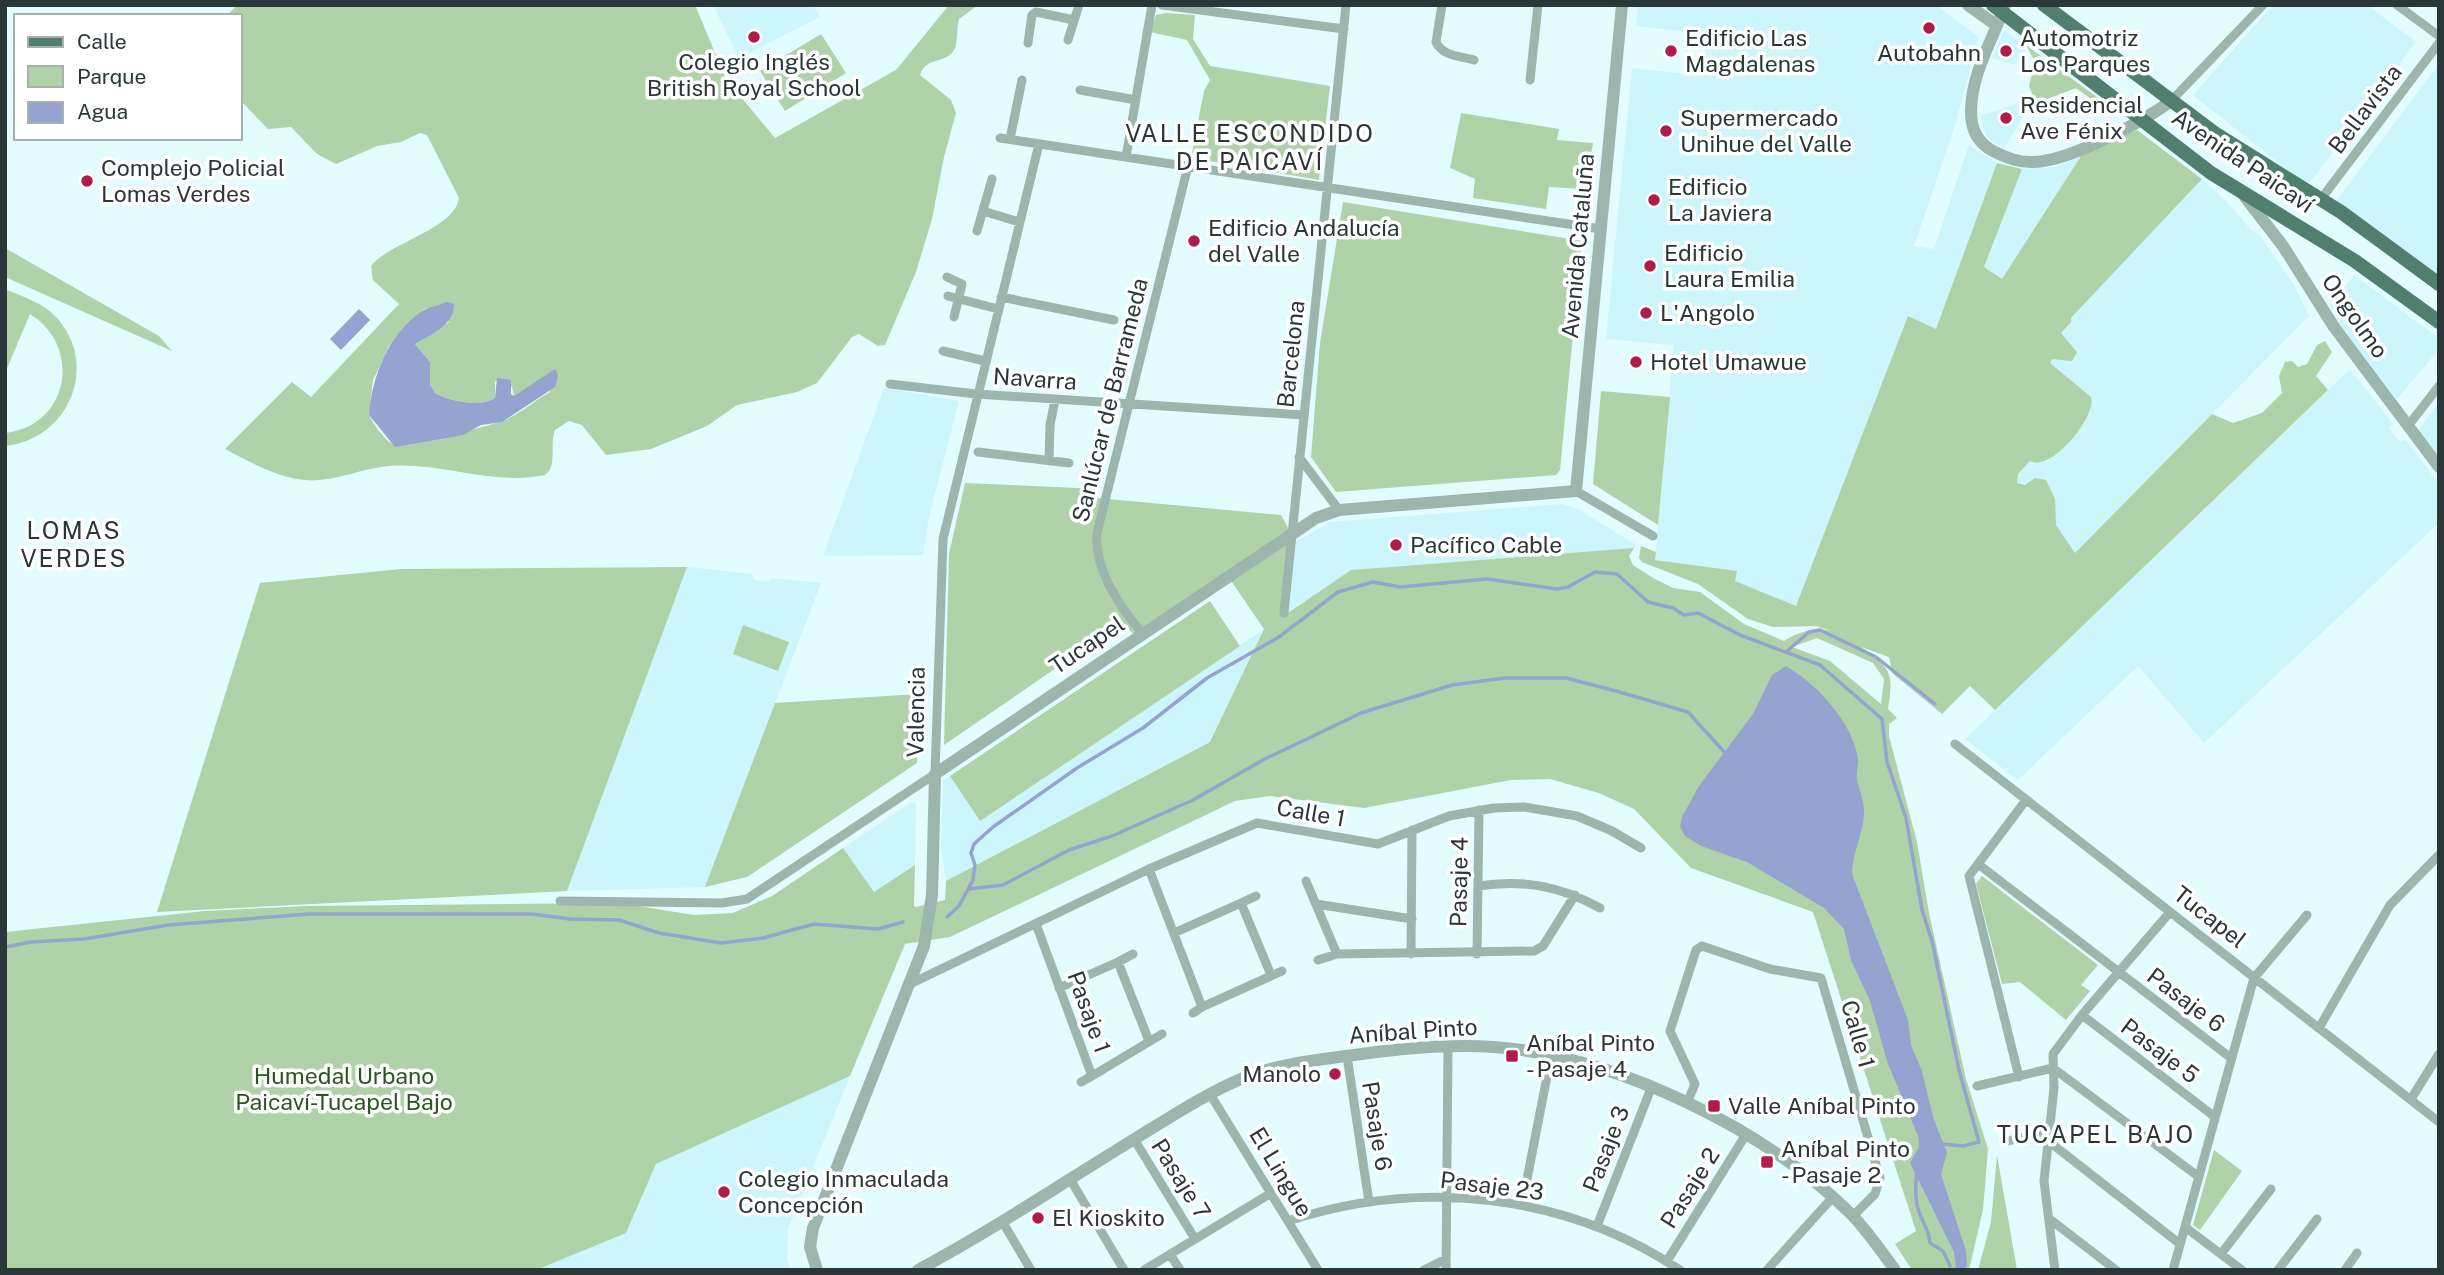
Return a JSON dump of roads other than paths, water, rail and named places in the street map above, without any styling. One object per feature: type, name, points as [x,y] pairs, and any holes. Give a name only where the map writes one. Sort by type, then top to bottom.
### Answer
[{"type":"main road","name":"Avenida Paicaví","points":[[2044,5],[2170,102],[2237,148],[2321,199],[2439,284]]},
{"type":"main road","name":"Avenida Paicaví","points":[[1999,12],[2199,165],[2354,261],[2439,322]]},
{"type":"street","points":[[1068,40],[1079,5]]},
{"type":"street","points":[[1126,157],[1152,5]]},
{"type":"street","points":[[1162,5],[1344,29]]},
{"type":"street","name":"Barcelona","points":[[1284,613],[1346,5]]},
{"type":"street","points":[[1442,5],[1437,44],[1447,54],[1474,60]]},
{"type":"street","points":[[1530,80],[1538,5]]},
{"type":"street","name":"Avenida Cataluña","points":[[1576,491],[1622,5]]},
{"type":"street","name":"Avenida Paicaví","points":[[1968,5],[1999,12]]},
{"type":"street","points":[[1999,12],[1982,58],[1971,103],[1972,121],[1982,145],[2011,159],[2041,162],[2066,155],[2143,121],[2170,102],[2263,5]]},
{"type":"street","points":[[2397,5],[2439,36]]},
{"type":"street","points":[[1028,43],[1032,15],[1036,12],[1074,20]]},
{"type":"street","name":"Bellavista","points":[[2321,199],[2439,43]]},
{"type":"street","points":[[1022,80],[1005,139],[1601,229]]},
{"type":"street","points":[[1080,90],[1136,100]]},
{"type":"street","name":"Valencia","points":[[817,1270],[810,1247],[813,1228],[910,984],[931,918],[941,555],[976,394],[1039,144]]},
{"type":"street","name":"Sanlúcar de Barrameda","points":[[1142,633],[1104,575],[1097,553],[1097,533],[1188,166]]},
{"type":"street","points":[[977,231],[992,179]]},
{"type":"street","name":"Ongolmo","points":[[2237,189],[2263,218],[2334,327],[2439,467]]},
{"type":"street","points":[[983,211],[1019,222]]},
{"type":"street","points":[[947,277],[962,284],[954,317]]},
{"type":"street","points":[[948,296],[998,309]]},
{"type":"street","points":[[1001,297],[1114,320]]},
{"type":"street","points":[[943,351],[985,361]]},
{"type":"street","name":"Navarra","points":[[890,384],[1055,400],[1304,415]]},
{"type":"street","points":[[2408,426],[2439,386]]},
{"type":"street","points":[[1049,461],[1050,425],[1055,400]]},
{"type":"street","points":[[978,452],[1069,463]]},
{"type":"street","points":[[1298,457],[1339,510]]},
{"type":"street","points":[[1576,491],[1653,536]]},
{"type":"street","name":"Tucapel","points":[[560,901],[722,903],[747,899],[1316,518],[1339,510],[1576,491]]},
{"type":"street","name":"Tucapel","points":[[1955,744],[2439,1122]]},
{"type":"street","points":[[2019,1077],[1969,876],[2026,800]]},
{"type":"street","name":"Calle 1","points":[[910,984],[1149,869],[1258,823],[1378,844],[1449,816],[1479,810],[1524,807],[1560,812],[1604,827],[1641,848]]},
{"type":"street","name":"Pasaje 4","points":[[1477,954],[1479,810]]},
{"type":"street","points":[[1411,954],[1412,830]]},
{"type":"street","points":[[2319,1028],[2390,905],[2439,855]]},
{"type":"street","name":"Pasaje 6","points":[[1978,864],[2231,1058]]},
{"type":"street","points":[[1149,869],[1202,1007]]},
{"type":"street","points":[[1306,881],[1336,954]]},
{"type":"street","points":[[1478,886],[1532,884],[1575,895],[1600,908]]},
{"type":"street","points":[[1318,960],[1336,954],[1530,952],[1540,948],[1575,895]]},
{"type":"street","points":[[1174,933],[1256,896]]},
{"type":"street","points":[[1241,903],[1271,975]]},
{"type":"street","points":[[1316,904],[1412,919]]},
{"type":"street","points":[[2056,1270],[2045,1181],[2055,1050],[2170,912]]},
{"type":"street","points":[[2173,1270],[2254,978],[2307,915]]},
{"type":"street","name":"Pasaje 1","points":[[1036,924],[1091,1076],[1162,1034]]},
{"type":"street","name":"Calle 1","points":[[1687,1103],[1695,1084],[1670,1031],[1696,950],[1702,946],[1770,969],[1819,977],[1880,1178],[1875,1194],[1853,1216]]},
{"type":"street","points":[[1059,988],[1133,954]]},
{"type":"street","points":[[1118,962],[1149,1041]]},
{"type":"street","points":[[1193,1013],[1282,971]]},
{"type":"street","name":"Pasaje 5","points":[[2082,1015],[2215,1118]]},
{"type":"street","points":[[1446,1270],[1448,1046]]},
{"type":"street","name":"Aníbal Pinto","points":[[918,1270],[939,1265],[1002,1221],[1210,1094],[1261,1072],[1346,1056],[1448,1046],[1495,1047],[1551,1056],[1601,1068],[1651,1086],[1687,1103],[1802,1173],[1853,1216],[1895,1270]]},
{"type":"street","points":[[2410,1099],[2439,1054]]},
{"type":"street","name":"Pasaje 6","points":[[1346,1056],[1369,1202]]},
{"type":"street","points":[[1522,1205],[1551,1056]]},
{"type":"street","points":[[1978,1086],[2053,1068]]},
{"type":"street","points":[[2053,1068],[2199,1177]]},
{"type":"street","points":[[1081,1082],[1091,1076]]},
{"type":"street","name":"Pasaje 3","points":[[1597,1226],[1651,1086]]},
{"type":"street","name":"El Lingue","points":[[1210,1094],[1318,1270]]},
{"type":"street","name":"Pasaje 2","points":[[1667,1261],[1745,1136]]},
{"type":"street","points":[[2008,1141],[2048,1136],[2180,1244]]},
{"type":"street","name":"Pasaje 7","points":[[1134,1139],[1195,1239]]},
{"type":"street","points":[[1070,1179],[1124,1270]]},
{"type":"street","points":[[2221,1254],[2271,1189]]},
{"type":"street","points":[[1144,1270],[1271,1193]]},
{"type":"street","name":"Pasaje 23","points":[[1288,1221],[1369,1202],[1447,1197],[1522,1205],[1597,1226],[1640,1244],[1681,1270]]},
{"type":"street","points":[[1767,1270],[1832,1198]]},
{"type":"street","points":[[2278,1270],[2317,1219]]},
{"type":"street","points":[[2051,1220],[2116,1270]]},
{"type":"street","points":[[1002,1221],[1031,1270]]},
{"type":"street","points":[[2185,1227],[2242,1270]]},
{"type":"street","points":[[2345,1270],[2357,1253]]},
{"type":"street","points":[[1170,1254],[1180,1270]]},
{"type":"street","points":[[1424,1270],[1446,1259]]},
{"type":"water","points":[[447,302],[454,304],[446,324],[415,344],[430,362],[430,384],[435,393],[456,401],[482,403],[495,398],[497,378],[511,380],[511,394],[514,396],[555,369],[558,375],[555,387],[502,422],[481,425],[463,435],[395,447],[369,415],[378,371],[391,344],[410,321],[424,310]]},
{"type":"water","points":[[359,309],[370,320],[341,350],[330,339]]},
{"type":"water","points":[[1786,666],[1809,683],[1831,705],[1849,731],[1854,744],[1858,761],[1857,780],[1864,811],[1852,874],[1908,1020],[1911,1045],[1922,1071],[1933,1117],[1947,1153],[1941,1174],[1966,1251],[1967,1266],[1961,1270],[1956,1268],[1954,1252],[1910,1163],[1919,1147],[1918,1136],[1888,1064],[1870,1001],[1851,960],[1844,929],[1824,908],[1747,862],[1701,846],[1685,836],[1680,827],[1682,817],[1699,786],[1753,714],[1772,675]]},
{"type":"waterway","points":[[947,917],[959,906],[973,880],[975,865],[971,853],[974,844],[993,827],[1077,768],[1143,728],[1207,678],[1279,637],[1338,592],[1373,582],[1400,587],[1487,579],[1557,589],[1568,587],[1595,572],[1617,574],[1648,602],[1673,608],[1684,615],[1698,613],[1740,635],[1820,665],[1882,719],[1887,762],[1906,818],[1922,910],[1932,941],[1959,1070],[1979,1142],[1963,1146],[1942,1144]]},
{"type":"waterway","points":[[1786,652],[1809,632],[1820,630],[1876,657],[1935,704]]},
{"type":"waterway","points":[[969,889],[1003,885],[1069,850],[1112,836],[1193,800],[1263,760],[1361,713],[1452,685],[1505,678],[1566,678],[1688,712],[1727,755]]},
{"type":"waterway","points":[[5,947],[31,942],[84,939],[168,925],[309,914],[531,914],[570,919],[619,920],[659,933],[721,943],[763,938],[814,924],[878,929],[903,922]]},
{"type":"waterway","points":[[1917,1172],[1916,1195],[1919,1212],[1930,1243],[1943,1251],[1950,1266]]},
{"type":"place","name":"Autobahn","points":[[1929,28]]},
{"type":"place","name":"Colegio Inglés British Royal School","points":[[754,37]]},
{"type":"place","name":"Edificio Las Magdalenas","points":[[1671,51]]},
{"type":"place","name":"Automotriz Los Parques","points":[[2006,51]]},
{"type":"place","name":"Residencial Ave Fénix","points":[[2006,118]]},
{"type":"place","name":"Supermercado Unihue del Valle","points":[[1666,131]]},
{"type":"place","name":"Complejo Policial Lomas Verdes","points":[[87,181]]},
{"type":"place","name":"Edificio La Javiera","points":[[1654,200]]},
{"type":"place","name":"Edificio Andalucía del Valle","points":[[1194,241]]},
{"type":"place","name":"Edificio Laura Emilia","points":[[1650,266]]},
{"type":"place","name":"L'Angolo","points":[[1646,313]]},
{"type":"place","name":"Hotel Umawue","points":[[1636,362]]},
{"type":"place","name":"Pacífico Cable","points":[[1396,545]]},
{"type":"place","name":"Aníbal Pinto - Pasaje 4","points":[[1512,1056]]},
{"type":"place","name":"Manolo","points":[[1335,1074]]},
{"type":"place","name":"Valle Aníbal Pinto","points":[[1714,1106]]},
{"type":"place","name":"Aníbal Pinto - Pasaje 2","points":[[1767,1162]]},
{"type":"place","name":"Colegio Inmaculada Concepción","points":[[724,1192]]},
{"type":"place","name":"El Kioskito","points":[[1038,1218]]},
{"type":"district","name":"VALLE ESCONDIDO DE PAICAVÍ","points":[[1250,148]]},
{"type":"district","name":"LOMAS VERDES","points":[[74,545]]},
{"type":"district","name":"TUCAPEL BAJO","points":[[2096,1135]]},
{"type":"park label","name":"Humedal Urbano Paicaví-Tucapel Bajo","points":[[344,1089]]}]
